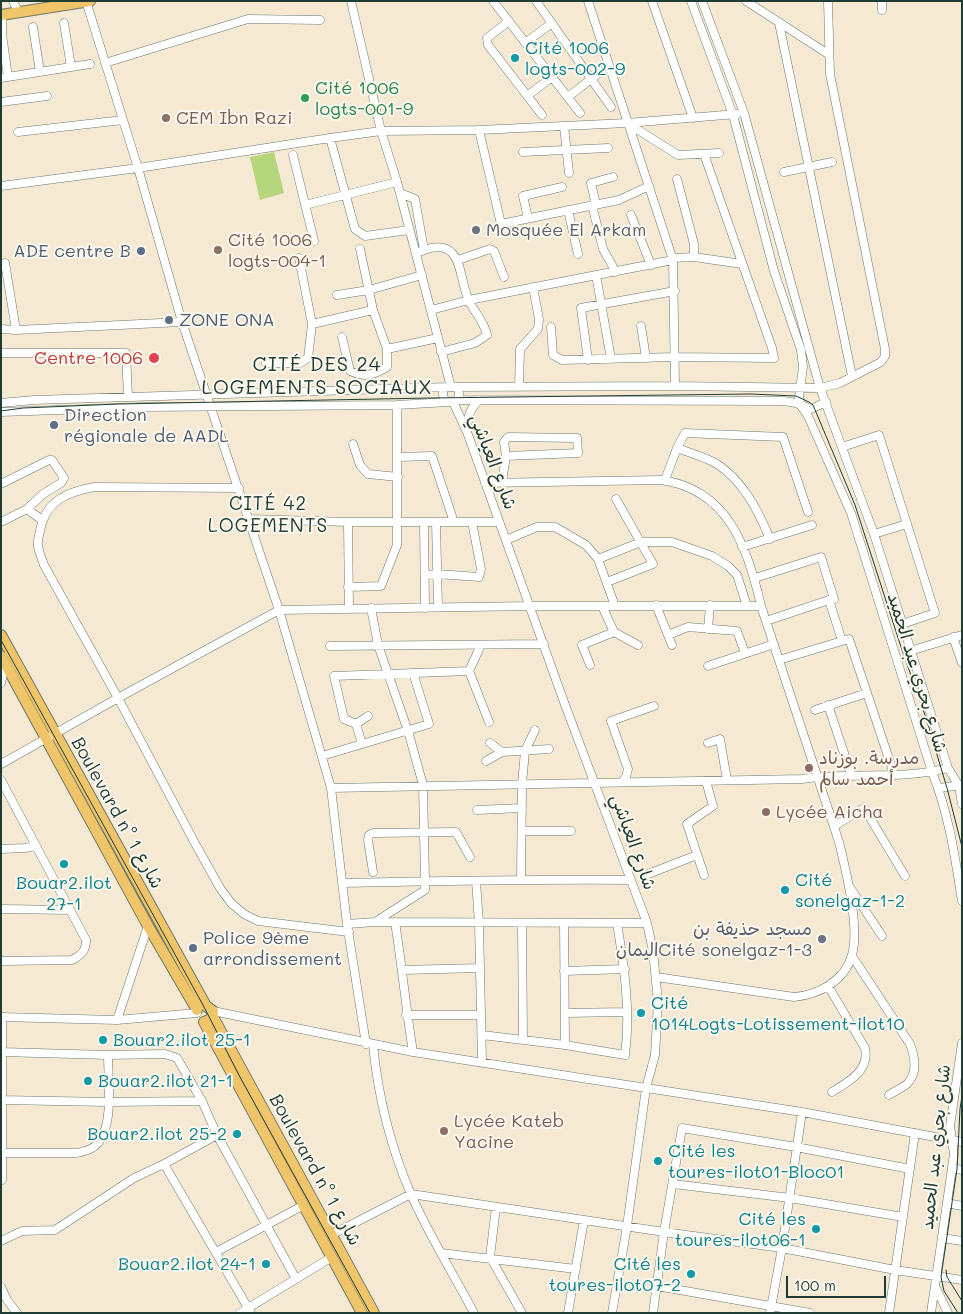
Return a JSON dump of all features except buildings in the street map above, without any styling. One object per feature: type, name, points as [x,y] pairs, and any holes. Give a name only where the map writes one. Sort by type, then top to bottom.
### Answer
[{"type":"main road","points":[[2,15],[88,1]]},
{"type":"main road","name":"Boulevard n° شارع 1","points":[[1,635],[205,1013],[362,1313]]},
{"type":"main road","name":"Boulevard n° شارع 1","points":[[3,659],[148,926],[205,1013],[374,1313]]},
{"type":"street","points":[[13,1],[19,13]]},
{"type":"street","points":[[88,1],[182,322],[279,610],[331,788],[348,928],[381,1103],[392,1143],[411,1194],[474,1313]]},
{"type":"street","points":[[352,1],[382,131],[422,275],[441,352],[451,387],[458,392],[458,396],[452,401]]},
{"type":"street","points":[[494,1],[580,113]]},
{"type":"street","points":[[536,1],[611,107]]},
{"type":"street","points":[[588,1],[673,259],[675,386]]},
{"type":"street","points":[[652,1],[693,118]]},
{"type":"street","points":[[691,1],[733,115],[774,271],[802,350],[803,367],[799,396],[801,406]]},
{"type":"street","points":[[702,1],[744,113],[820,388],[874,534],[948,768],[960,786],[962,804]]},
{"type":"street","points":[[746,1],[828,54]]},
{"type":"street","points":[[1,403],[34,400],[451,387],[675,386],[820,388],[840,383],[882,362],[885,356],[885,349],[830,74],[828,1]]},
{"type":"street","points":[[882,1],[882,10]]},
{"type":"street","points":[[2,15],[5,78],[90,64]]},
{"type":"street","points":[[105,63],[248,19],[320,20]]},
{"type":"street","points":[[509,21],[487,38],[488,45],[542,115]]},
{"type":"street","points":[[64,23],[71,67]]},
{"type":"street","points":[[525,42],[552,23]]},
{"type":"street","points":[[779,23],[852,376]]},
{"type":"street","points":[[33,27],[40,72]]},
{"type":"street","points":[[568,97],[609,65]]},
{"type":"street","points":[[527,96],[552,77]]},
{"type":"street","points":[[1,102],[47,96]]},
{"type":"street","points":[[1,186],[138,168],[382,131],[479,130],[627,123],[744,113]]},
{"type":"street","points":[[18,132],[123,120]]},
{"type":"street","points":[[627,123],[678,155],[719,153]]},
{"type":"street","points":[[564,126],[569,173]]},
{"type":"street","points":[[479,130],[501,224],[619,200],[649,186]]},
{"type":"street","points":[[330,138],[355,229],[365,236],[409,230]]},
{"type":"street","points":[[523,152],[608,148]]},
{"type":"street","points":[[551,326],[553,356],[562,360],[675,357],[774,358],[704,154]]},
{"type":"street","points":[[293,156],[314,240]]},
{"type":"street","points":[[784,172],[832,162]]},
{"type":"street","points":[[613,177],[591,182],[603,249],[615,272]]},
{"type":"street","points":[[677,179],[694,244],[694,257]]},
{"type":"street","points":[[305,205],[397,182]]},
{"type":"street","points":[[528,218],[523,196],[562,187]]},
{"type":"street","points":[[400,193],[415,199],[424,250]]},
{"type":"street","points":[[568,210],[578,254]]},
{"type":"street","points":[[631,215],[651,265]]},
{"type":"street","points":[[416,253],[434,246],[446,248],[458,260],[468,300],[486,329],[487,336],[475,343],[441,352]]},
{"type":"street","points":[[342,337],[350,371],[359,375],[376,374],[387,367],[387,349],[373,310],[360,249]]},
{"type":"street","points":[[458,260],[490,249],[494,251],[504,277]]},
{"type":"street","points":[[431,310],[468,300],[651,265],[673,259],[694,257],[742,264]]},
{"type":"street","points":[[266,363],[300,363],[308,358],[312,324],[299,258]]},
{"type":"street","points":[[5,262],[16,330]]},
{"type":"street","points":[[338,295],[369,290],[422,275]]},
{"type":"street","points":[[596,275],[611,359]]},
{"type":"street","points":[[519,387],[520,349],[538,329],[539,318],[533,287]]},
{"type":"street","points":[[588,360],[582,308],[675,292]]},
{"type":"street","points":[[312,324],[373,310]]},
{"type":"street","points":[[1,328],[16,330],[182,322]]},
{"type":"street","points":[[641,326],[646,358]]},
{"type":"street","points":[[387,349],[438,338]]},
{"type":"street","points":[[1,353],[126,353],[128,397]]},
{"type":"street","points":[[451,387],[443,393],[444,398],[452,401]]},
{"type":"street","points":[[1,412],[143,407],[397,405],[479,400],[784,402],[811,409],[826,402]]},
{"type":"street","points":[[467,432],[468,415],[479,400]]},
{"type":"street","name":"شارع العياشي","points":[[452,401],[467,432],[647,922],[653,951],[658,1002],[655,1055],[646,1088],[627,1226],[612,1313]]},
{"type":"street","points":[[348,587],[381,586],[397,545],[397,405]]},
{"type":"street","name":"شارع بحري عبد الحميد","points":[[801,406],[808,416],[851,513],[932,772],[939,788],[951,833],[962,901]]},
{"type":"street","points":[[665,480],[685,433],[783,437],[808,512]]},
{"type":"street","points":[[842,447],[879,435],[935,613],[902,624]]},
{"type":"street","points":[[502,482],[506,456],[504,442],[508,437],[577,438],[578,453],[506,456]]},
{"type":"street","points":[[353,444],[360,465],[368,474],[398,477]]},
{"type":"street","points":[[677,448],[716,463],[730,475],[749,496],[760,514],[770,539]]},
{"type":"street","points":[[398,456],[432,456],[454,522]]},
{"type":"street","points":[[1,484],[49,460],[52,460],[64,478],[61,483],[43,494],[27,509],[1,522]]},
{"type":"street","points":[[485,483],[665,480],[687,486],[708,499],[733,525],[755,578],[766,621],[819,776],[839,842],[853,918],[854,939],[852,956],[844,971],[835,981],[807,996],[794,997],[656,977]]},
{"type":"street","points":[[239,488],[94,487],[76,490],[58,499],[47,511],[42,520],[37,544],[44,565],[118,698],[197,847],[220,888],[231,903],[244,914],[258,921],[348,928],[374,922],[479,924],[647,922]]},
{"type":"street","points":[[607,582],[653,564],[616,499]]},
{"type":"street","points":[[27,509],[42,520]]},
{"type":"street","points":[[249,519],[348,522],[500,522]]},
{"type":"street","points":[[348,522],[349,609]]},
{"type":"street","points":[[424,522],[425,608]]},
{"type":"street","points":[[436,522],[438,608]]},
{"type":"street","points":[[425,575],[479,577],[481,568],[472,522]]},
{"type":"street","points":[[874,534],[907,524]]},
{"type":"street","points":[[742,547],[812,525]]},
{"type":"street","points":[[506,540],[537,528],[555,527],[586,545],[598,559],[615,606]]},
{"type":"street","points":[[598,559],[641,542],[672,542],[712,556],[728,566],[737,575],[747,606]]},
{"type":"street","points":[[755,578],[821,557],[834,599],[766,621]]},
{"type":"street","points":[[829,600],[842,641]]},
{"type":"street","points":[[656,605],[672,645]]},
{"type":"street","points":[[708,629],[710,605]]},
{"type":"street","points":[[1,764],[279,610],[530,606],[762,606]]},
{"type":"street","points":[[602,606],[614,632],[638,645]]},
{"type":"street","points":[[371,608],[378,645],[408,731],[423,786],[425,882],[425,890],[374,922]]},
{"type":"street","points":[[668,634],[688,627],[737,631],[745,653]]},
{"type":"street","points":[[590,665],[582,644],[614,632]]},
{"type":"street","points":[[910,650],[962,634]]},
{"type":"street","points":[[953,637],[962,663]]},
{"type":"street","points":[[779,660],[849,639],[894,774]]},
{"type":"street","points":[[481,644],[469,672],[489,722]]},
{"type":"street","points":[[330,646],[544,644]]},
{"type":"street","points":[[708,666],[774,644]]},
{"type":"street","points":[[1,683],[3,659]]},
{"type":"street","points":[[356,724],[344,719],[334,676],[469,672]]},
{"type":"street","points":[[322,756],[429,724],[413,673]]},
{"type":"street","points":[[815,710],[867,693]]},
{"type":"street","points":[[828,705],[851,774]]},
{"type":"street","points":[[622,782],[626,777],[628,769],[611,722],[654,706]]},
{"type":"street","points":[[356,724],[368,716]]},
{"type":"street","points":[[356,724],[362,744]]},
{"type":"street","points":[[521,879],[522,784],[525,751],[535,730]]},
{"type":"street","points":[[708,743],[720,739],[727,780]]},
{"type":"street","points":[[490,743],[502,752]]},
{"type":"street","points":[[486,761],[502,752],[549,749]]},
{"type":"street","points":[[331,788],[802,779],[851,774],[932,772],[948,768]]},
{"type":"street","points":[[1,780],[86,940],[86,948],[80,956],[72,960],[1,961]]},
{"type":"street","points":[[704,875],[687,824],[713,806],[706,781]]},
{"type":"street","points":[[939,788],[960,786]]},
{"type":"street","points":[[477,810],[522,808]]},
{"type":"street","points":[[834,826],[864,808],[905,876]]},
{"type":"street","points":[[522,831],[571,831]]},
{"type":"street","points":[[373,872],[369,835],[373,833],[456,832],[470,856]]},
{"type":"street","points":[[1,849],[35,846]]},
{"type":"street","points":[[643,876],[697,855]]},
{"type":"street","points":[[343,883],[521,879],[631,880]]},
{"type":"street","points":[[476,881],[479,924],[482,1063]]},
{"type":"street","points":[[848,883],[882,936]]},
{"type":"street","points":[[1,908],[70,910]]},
{"type":"street","points":[[395,922],[403,970],[406,1015],[412,1052]]},
{"type":"street","points":[[482,1035],[565,1045],[625,1055],[625,969],[617,923]]},
{"type":"street","points":[[522,924],[523,1040]]},
{"type":"street","points":[[564,924],[565,1045]]},
{"type":"street","points":[[117,1020],[148,926]]},
{"type":"street","points":[[852,956],[914,1052],[915,1066],[911,1078],[907,1084],[889,1095]]},
{"type":"street","points":[[403,970],[480,968]]},
{"type":"street","points":[[564,970],[625,969]]},
{"type":"street","points":[[828,986],[865,1048],[866,1054],[861,1070],[854,1078],[832,1092]]},
{"type":"street","points":[[565,1013],[626,1012]]},
{"type":"street","points":[[2,1180],[2,1017],[117,1020],[205,1013],[412,1052],[802,1112],[962,1142]]},
{"type":"street","points":[[406,1015],[480,1015]]},
{"type":"street","name":"شارع بحري عبد الحميد","points":[[931,1313],[952,1168],[954,1148],[951,1140],[950,1126],[962,1044]]},
{"type":"street","points":[[1,1052],[108,1055],[165,1054],[177,1058],[202,1101],[217,1135],[296,1279]]},
{"type":"street","points":[[2,1153],[77,1153],[89,1150],[98,1143],[104,1132],[108,1102],[108,1055]]},
{"type":"street","points":[[2,1100],[202,1101]]},
{"type":"street","points":[[770,1310],[782,1248],[802,1112]]},
{"type":"street","points":[[653,1313],[664,1232],[682,1128],[910,1169]]},
{"type":"street","points":[[889,1313],[915,1133]]},
{"type":"street","points":[[1,1241],[22,1231],[55,1230],[134,1178],[217,1135]]},
{"type":"street","points":[[164,1164],[250,1310]]},
{"type":"street","points":[[952,1168],[962,1170]]},
{"type":"street","points":[[673,1184],[790,1198],[903,1217]]},
{"type":"street","points":[[331,1235],[411,1194],[782,1248],[895,1270],[962,1280]]},
{"type":"street","points":[[947,1203],[962,1206]]},
{"type":"street","points":[[216,1252],[304,1205]]},
{"type":"street","points":[[496,1207],[490,1258],[522,1313]]},
{"type":"street","points":[[568,1313],[584,1220]]},
{"type":"street","points":[[942,1238],[962,1241]]},
{"type":"street","points":[[441,1253],[576,1269]]},
{"type":"street","points":[[240,1313],[250,1310],[332,1257]]},
{"type":"street","points":[[657,1286],[770,1310],[810,1313]]},
{"type":"street","points":[[935,1286],[948,1313]]},
{"type":"street","points":[[1,1287],[4,1302],[18,1313]]},
{"type":"green space","points":[[274,152],[284,193],[260,200],[250,157]]},
{"type":"tram line","points":[[1,411],[23,408],[119,404],[430,398],[751,394],[796,396],[813,405],[855,505],[926,718],[962,847]]},
{"type":"tram line","points":[[1,640],[203,1005],[240,1077],[370,1313]]},
{"type":"tram line","points":[[958,1313],[944,1291],[941,1277],[957,1169],[962,1096]]},
{"type":"tram line","points":[[946,1270],[947,1277],[962,1301]]},
{"type":"place","name":"Cité 1006 logts-002-9","points":[[515,58]]},
{"type":"place","name":"Cité 1006 logts-001-9","points":[[305,98]]},
{"type":"place","name":"CEM Ibn Razi","points":[[166,118]]},
{"type":"place","name":"Mosquée El Arkam","points":[[476,230]]},
{"type":"place","name":"Cité 1006 logts-004-1","points":[[218,250]]},
{"type":"place","name":"ADE centre B","points":[[141,251]]},
{"type":"place","name":"ZONE ONA","points":[[169,320]]},
{"type":"place","name":"Centre 1006","points":[[154,358]]},
{"type":"place","name":"Direction régionale de AADL","points":[[54,425]]},
{"type":"place","name":"مدرسة. بوزناد أحمد سالم","points":[[809,768]]},
{"type":"place","name":"Lycée Aicha","points":[[766,812]]},
{"type":"place","name":"Bouar2.ilot 27-1","points":[[64,864]]},
{"type":"place","name":"Cité sonelgaz-1-2","points":[[785,890]]},
{"type":"place","name":"مسجد حذيفة بن اليمانCité sonelgaz-1-3","points":[[822,939]]},
{"type":"place","name":"Police 9ème arrondissement","points":[[193,948]]},
{"type":"place","name":"Cité 1014Logts-Lotissement-ilot10","points":[[641,1013]]},
{"type":"place","name":"Bouar2.ilot 25-1","points":[[103,1040]]},
{"type":"place","name":"Bouar2.ilot 21-1","points":[[88,1081]]},
{"type":"place","name":"Lycée Kateb Yacine","points":[[444,1131]]},
{"type":"place","name":"Bouar2.ilot 25-2","points":[[237,1134]]},
{"type":"place","name":"Cité les toures-ilot01-Bloc01","points":[[658,1161]]},
{"type":"place","name":"Cité les toures-ilot06-1","points":[[816,1229]]},
{"type":"place","name":"Bouar2.ilot 24-1","points":[[266,1264]]},
{"type":"place","name":"Cité les toures-ilot07-2","points":[[691,1274]]},
{"type":"district","name":"CITÉ DES 24 LOGEMENTS SOCIAUX","points":[[317,376]]},
{"type":"district","name":"CITÉ 42 LOGEMENTS","points":[[268,515]]}]
